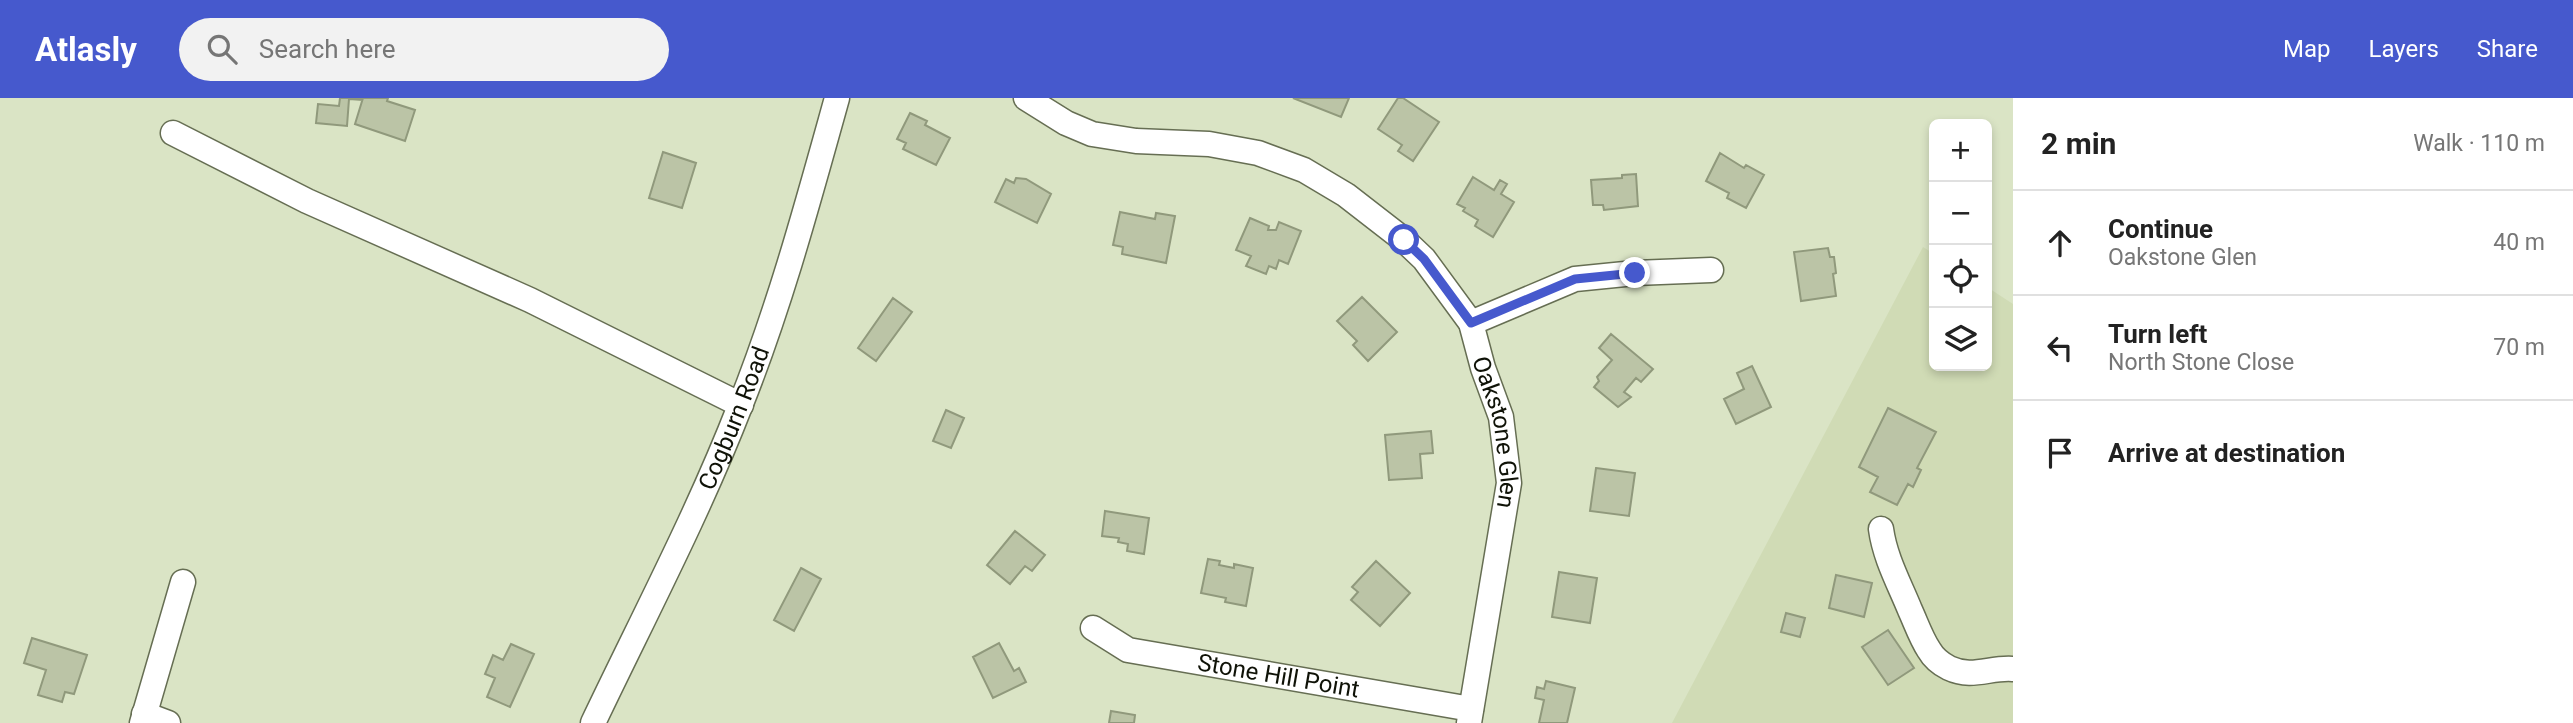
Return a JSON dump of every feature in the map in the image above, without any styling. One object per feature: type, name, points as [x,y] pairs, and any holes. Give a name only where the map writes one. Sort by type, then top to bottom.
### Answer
[{"type":"street","name":"Cogburn Road","points":[[593,723],[699,501],[740,405],[776,308],[837,98]]},
{"type":"street","name":"Oakstone Glen","points":[[1026,98],[1066,123],[1092,134],[1136,141],[1209,144],[1258,153],[1304,170],[1346,195],[1404,240],[1424,259],[1471,323],[1483,368],[1501,417],[1509,483],[1470,716]]},
{"type":"street","points":[[173,133],[307,201],[530,300],[740,405]]},
{"type":"street","points":[[1471,323],[1575,279],[1711,270]]},
{"type":"street","points":[[1881,529],[1883,548],[1890,565],[1922,636],[1937,660],[1949,668],[1965,672],[1981,673],[2013,668]]},
{"type":"street","points":[[168,723],[143,718],[183,582]]},
{"type":"street","name":"Stone Hill Point","points":[[1093,628],[1128,650],[1470,716]]},
{"type":"shaded area","points":[[1923,247],[1929,251],[1929,371],[1992,371],[1992,290],[2013,304],[2013,723],[1672,723]]},
{"type":"building","points":[[340,98],[362,98],[349,99],[347,126],[316,123],[318,104],[339,106]]},
{"type":"building","points":[[363,98],[388,98],[387,101],[415,110],[405,141],[355,124]]},
{"type":"building","points":[[1293,98],[1349,98],[1341,117]]},
{"type":"building","points":[[1398,98],[1403,98],[1439,122],[1413,161],[1398,151],[1402,145],[1378,129]]},
{"type":"building","points":[[910,113],[927,121],[925,125],[950,138],[936,165],[903,149],[906,143],[897,139]]},
{"type":"building","points":[[663,152],[696,163],[682,208],[649,198]]},
{"type":"building","points":[[1720,153],[1744,168],[1746,165],[1764,175],[1746,208],[1727,198],[1729,193],[1706,181]]},
{"type":"building","points":[[1636,174],[1638,206],[1604,210],[1603,205],[1593,205],[1591,180],[1622,178],[1622,175]]},
{"type":"building","points":[[1473,177],[1494,190],[1500,180],[1507,184],[1501,194],[1514,202],[1493,237],[1475,226],[1478,220],[1457,204]]},
{"type":"building","points":[[1016,178],[1026,179],[1051,194],[1037,223],[995,202],[1006,179],[1014,183]]},
{"type":"building","points":[[1120,212],[1155,219],[1156,213],[1175,216],[1166,263],[1122,254],[1123,247],[1113,245]]},
{"type":"building","points":[[1250,218],[1269,226],[1268,230],[1276,230],[1279,222],[1301,231],[1288,264],[1279,260],[1276,269],[1269,266],[1266,274],[1246,266],[1251,256],[1236,250]]},
{"type":"building","points":[[1828,248],[1830,257],[1834,257],[1836,296],[1801,301],[1794,252]]},
{"type":"building","points":[[1362,297],[1397,332],[1368,361],[1353,345],[1357,341],[1337,321]]},
{"type":"building","points":[[893,298],[912,312],[876,361],[858,348]]},
{"type":"building","points":[[1611,334],[1653,369],[1641,382],[1636,378],[1624,392],[1631,397],[1618,407],[1594,387],[1599,381],[1597,377],[1612,360],[1599,348]]},
{"type":"building","points":[[1752,366],[1771,407],[1736,424],[1724,399],[1744,389],[1737,373]]},
{"type":"building","points":[[1888,408],[1936,432],[1917,468],[1921,470],[1913,487],[1908,484],[1897,505],[1870,492],[1878,477],[1859,467]]},
{"type":"building","points":[[946,410],[964,418],[951,448],[933,441]]},
{"type":"building","points":[[1431,431],[1433,453],[1420,454],[1422,478],[1389,480],[1385,435]]},
{"type":"building","points":[[1596,468],[1635,473],[1629,516],[1590,511]]},
{"type":"building","points":[[1105,511],[1149,518],[1144,554],[1127,551],[1128,544],[1118,542],[1119,538],[1102,536]]},
{"type":"building","points":[[1015,531],[1045,555],[1032,571],[1025,566],[1010,584],[987,565]]},
{"type":"building","points":[[1208,559],[1234,568],[1234,564],[1253,568],[1246,606],[1225,602],[1226,598],[1201,593]]},
{"type":"building","points":[[1376,561],[1410,593],[1380,626],[1351,600],[1358,592],[1352,587]]},
{"type":"building","points":[[801,568],[821,579],[794,631],[774,620]]},
{"type":"building","points":[[1559,572],[1597,578],[1590,623],[1552,617]]},
{"type":"building","points":[[1836,575],[1872,583],[1864,617],[1829,608]]},
{"type":"building","points":[[1786,613],[1805,618],[1800,637],[1781,632]]},
{"type":"building","points":[[1888,630],[1914,668],[1888,685],[1862,647]]},
{"type":"building","points":[[32,638],[87,655],[74,694],[65,692],[62,702],[38,695],[46,670],[24,663]]},
{"type":"building","points":[[999,643],[1014,671],[1019,668],[1026,682],[993,698],[973,657]]},
{"type":"building","points":[[511,644],[534,654],[510,707],[487,697],[495,678],[485,674],[493,655],[503,660]]},
{"type":"building","points":[[1546,681],[1575,688],[1567,723],[1539,723],[1544,700],[1535,698],[1537,687],[1544,689]]},
{"type":"building","points":[[1111,711],[1135,715],[1134,723],[1109,723]]},
{"type":"route","points":[[1404,240],[1424,259],[1471,323],[1575,279],[1635,273]]}]
